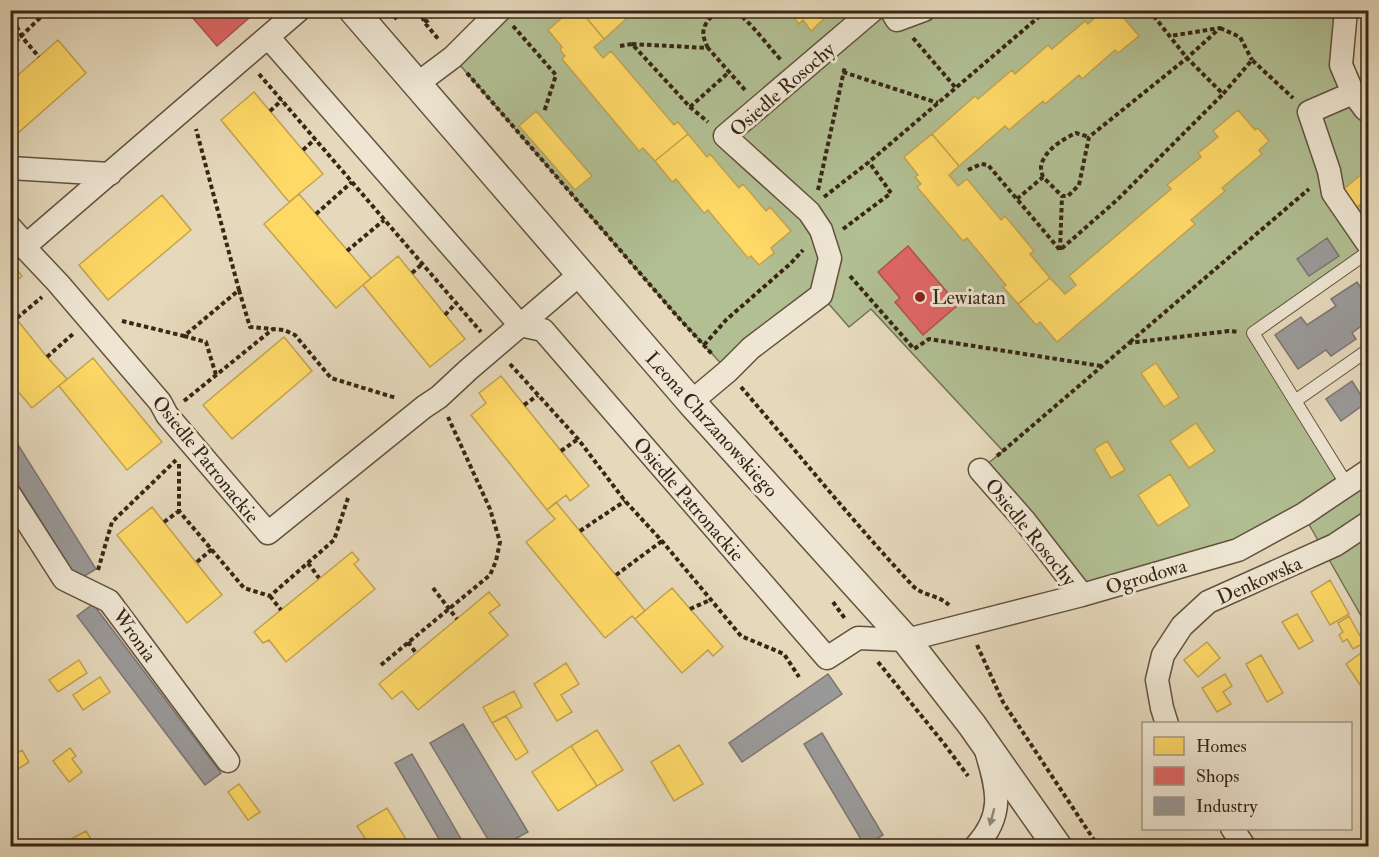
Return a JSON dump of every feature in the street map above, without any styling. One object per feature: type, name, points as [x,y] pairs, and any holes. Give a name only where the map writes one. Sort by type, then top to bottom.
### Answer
[{"type":"street","points":[[24,247],[299,10]]},
{"type":"street","name":"Leona Chrzanowskiego","points":[[353,10],[691,402],[906,640],[984,744],[1049,844]]},
{"type":"street","name":"Osiedle Rosochy","points":[[830,258],[821,230],[809,212],[724,136],[873,10]]},
{"type":"street","points":[[894,15],[924,10]]},
{"type":"street","points":[[1346,10],[1341,65],[1353,93],[1368,111]]},
{"type":"street","points":[[417,84],[504,15]]},
{"type":"street","name":"Osiedle Patronackie","points":[[268,37],[520,325],[543,330],[827,658],[858,638]]},
{"type":"street","points":[[1353,93],[1309,112],[1329,171],[1333,194],[1368,244]]},
{"type":"street","points":[[10,168],[110,174]]},
{"type":"street","name":"Osiedle Patronackie","points":[[10,226],[24,247],[58,283],[160,402],[167,415],[268,533],[432,402],[580,274]]},
{"type":"street","points":[[691,402],[751,348],[821,295],[830,258]]},
{"type":"street","name":"Osiedle Rosochy","points":[[980,470],[1024,520],[1082,595]]},
{"type":"street","name":"Ogrodowa","points":[[858,638],[906,640],[1082,595],[1238,550],[1304,514],[1368,471]]},
{"type":"street","name":"Wronia","points":[[10,495],[64,579],[109,601],[228,761]]},
{"type":"street","name":"Denkowska","points":[[1167,722],[1157,680],[1163,655],[1182,626],[1208,602],[1335,545],[1368,523]]},
{"type":"street","points":[[976,846],[989,830],[996,803],[996,784],[984,744]]},
{"type":"street","points":[[1233,830],[1244,846]]},
{"type":"lane","points":[[1347,485],[1253,333],[1368,252]]},
{"type":"lane","points":[[1295,400],[1368,350]]},
{"type":"path","points":[[10,47],[48,10]]},
{"type":"path","points":[[419,10],[425,23],[453,57],[918,591],[944,600],[965,624],[981,651],[1003,702],[1098,846]]},
{"type":"path","points":[[425,23],[438,10]]},
{"type":"path","points":[[827,194],[869,162],[1041,15],[1042,10]]},
{"type":"path","points":[[1149,10],[1187,58],[1223,94]]},
{"type":"path","points":[[10,13],[22,37],[39,57]]},
{"type":"path","points":[[760,106],[708,48],[702,37],[708,19],[715,13],[738,14],[795,76]]},
{"type":"path","points":[[504,15],[556,75],[544,112]]},
{"type":"path","points":[[894,15],[956,87]]},
{"type":"path","points":[[1170,36],[1220,27],[1240,37],[1252,60],[1309,112]]},
{"type":"path","points":[[1089,137],[1076,133],[1065,138],[1045,156],[1041,168],[1043,177],[1062,196],[1068,196],[1079,184],[1089,137],[1187,58],[1220,27]]},
{"type":"path","points":[[817,193],[852,28]]},
{"type":"path","points":[[632,44],[690,107],[724,136]]},
{"type":"path","points":[[620,46],[632,44],[708,48]]},
{"type":"path","points":[[244,57],[494,347],[578,438],[625,501],[662,541],[741,636],[784,654],[799,677]]},
{"type":"path","points":[[816,59],[844,72],[938,102]]},
{"type":"path","points":[[1060,250],[1117,200],[1223,94],[1252,60]]},
{"type":"path","points":[[690,107],[729,72]]},
{"type":"path","points":[[270,111],[282,100]]},
{"type":"path","points":[[190,105],[250,327],[284,330],[295,335],[331,378],[432,402],[490,509],[500,542],[490,575],[381,665]]},
{"type":"path","points":[[303,150],[315,139]]},
{"type":"path","points":[[849,224],[891,193],[869,162]]},
{"type":"path","points":[[968,170],[981,164],[988,165],[1060,250]]},
{"type":"path","points":[[980,470],[1329,171]]},
{"type":"path","points":[[1017,199],[1043,177]]},
{"type":"path","points":[[316,214],[352,182]]},
{"type":"path","points":[[1060,250],[1062,196]]},
{"type":"path","points":[[347,251],[384,220]]},
{"type":"path","points":[[704,345],[726,320],[790,264],[821,230]]},
{"type":"path","points":[[830,258],[840,264],[914,350],[929,339],[1101,366]]},
{"type":"path","points":[[412,273],[422,264]]},
{"type":"path","points":[[17,318],[58,283]]},
{"type":"path","points":[[184,336],[239,290]]},
{"type":"path","points":[[446,315],[456,303]]},
{"type":"path","points":[[47,357],[86,316],[206,342],[216,375]]},
{"type":"path","points":[[167,415],[273,329]]},
{"type":"path","points":[[1130,343],[1229,331],[1253,333]]},
{"type":"path","points":[[524,405],[538,394]]},
{"type":"path","points":[[561,451],[578,438]]},
{"type":"path","points":[[80,588],[96,578],[112,522],[179,458]]},
{"type":"path","points":[[580,531],[625,501]]},
{"type":"path","points":[[164,522],[179,511]]},
{"type":"path","points":[[616,575],[662,541]]},
{"type":"path","points":[[196,562],[212,549]]},
{"type":"path","points":[[308,563],[319,578]]},
{"type":"path","points":[[433,588],[457,619]]},
{"type":"path","points":[[270,596],[281,610]]},
{"type":"path","points":[[690,609],[710,600]]},
{"type":"path","points":[[858,638],[972,781]]},
{"type":"path","points":[[408,642],[416,653]]},
{"type":"green space","points":[[500,11],[1353,11],[1353,93],[1368,111],[1368,252],[1253,333],[1347,485],[1368,471],[1368,628],[1303,514],[1238,550],[1082,595],[980,470],[1003,451],[871,309],[849,327],[821,295],[728,371],[677,316],[453,57]]},
{"type":"building: Homes","points":[[571,10],[580,10],[604,39],[594,47],[603,58],[611,51],[674,125],[678,122],[688,134],[655,161],[643,148],[639,151],[562,59],[565,56],[560,50],[562,47],[548,30]]},
{"type":"building: Homes","points":[[580,10],[636,10],[604,39]]},
{"type":"building: Homes","points":[[788,10],[828,10],[823,15],[825,18],[811,31],[803,20],[799,24]]},
{"type":"building: Homes","points":[[1103,10],[1117,10],[1139,36],[1118,53],[1115,50],[1082,79],[1079,75],[1045,104],[1043,101],[1009,130],[1005,126],[959,166],[932,134],[975,96],[978,99],[1012,70],[1015,74],[1048,45],[1052,49],[1085,21],[1088,24]]},
{"type":"building: Homes","points":[[58,40],[86,73],[10,140],[10,82]]},
{"type":"building: Homes","points":[[254,92],[323,174],[289,202],[221,120]]},
{"type":"building: Homes","points":[[1238,110],[1255,130],[1258,128],[1269,141],[1259,150],[1262,154],[1222,188],[1225,191],[1191,220],[1195,224],[1057,342],[1040,322],[1036,325],[1018,304],[1050,278],[1065,294],[1076,285],[1069,276],[1171,189],[1167,185],[1201,157],[1198,153],[1218,137],[1213,131]]},
{"type":"building: Homes","points":[[536,111],[592,176],[575,190],[519,126]]},
{"type":"building: Homes","points":[[688,134],[707,157],[710,154],[739,188],[743,184],[766,211],[770,207],[791,231],[771,248],[774,253],[759,265],[751,256],[748,258],[708,210],[704,213],[676,179],[672,182],[655,161]]},
{"type":"building: Homes","points":[[932,134],[959,166],[949,175],[958,186],[967,179],[1001,220],[1005,216],[1034,251],[1030,254],[1050,278],[1018,304],[1003,287],[1006,285],[967,238],[963,241],[917,187],[921,184],[915,177],[918,175],[904,157]]},
{"type":"building: Homes","points":[[1368,169],[1368,198],[1355,209],[1341,191]]},
{"type":"building: Homes","points":[[299,194],[371,278],[336,308],[264,224]]},
{"type":"building: Homes","points":[[162,195],[191,230],[108,300],[79,265]]},
{"type":"building: Homes","points":[[398,256],[465,339],[430,367],[363,285]]},
{"type":"building: Homes","points":[[10,262],[22,276],[10,286]]},
{"type":"building: Homes","points":[[10,311],[67,379],[32,408],[10,382]]},
{"type":"building: Homes","points":[[284,337],[312,371],[232,439],[203,405]]},
{"type":"building: Homes","points":[[93,358],[162,442],[127,470],[59,386]]},
{"type":"building: Homes","points":[[1156,363],[1179,397],[1164,407],[1141,373]]},
{"type":"building: Homes","points":[[501,376],[589,486],[570,501],[566,495],[547,510],[471,415],[486,403],[479,393]]},
{"type":"building: Homes","points":[[1196,423],[1215,451],[1189,468],[1170,441]]},
{"type":"building: Homes","points":[[1107,441],[1125,470],[1111,478],[1094,449]]},
{"type":"building: Homes","points":[[1170,474],[1190,506],[1158,526],[1138,495]]},
{"type":"building: Homes","points":[[556,502],[645,611],[635,619],[632,616],[605,638],[526,542],[555,519],[547,510]]},
{"type":"building: Homes","points":[[152,507],[222,595],[187,623],[117,535]]},
{"type":"building: Homes","points":[[352,552],[359,560],[354,564],[375,589],[286,662],[269,640],[263,643],[254,632]]},
{"type":"building: Homes","points":[[1330,580],[1349,614],[1330,625],[1311,592]]},
{"type":"building: Homes","points":[[672,588],[723,647],[713,656],[708,650],[682,673],[635,619]]},
{"type":"building: Homes","points":[[489,592],[500,605],[489,613],[508,635],[418,710],[402,691],[392,699],[379,684]]},
{"type":"building: Homes","points":[[1297,614],[1313,641],[1299,649],[1282,622]]},
{"type":"building: Homes","points":[[1349,616],[1364,643],[1353,649],[1347,639],[1343,642],[1339,635],[1343,632],[1338,623]]},
{"type":"building: Homes","points":[[1207,642],[1220,658],[1198,677],[1184,660]]},
{"type":"building: Homes","points":[[1361,653],[1368,664],[1367,695],[1346,664]]},
{"type":"building: Homes","points":[[1261,655],[1283,693],[1267,702],[1246,664]]},
{"type":"building: Homes","points":[[79,660],[87,673],[58,692],[49,680]]},
{"type":"building: Homes","points":[[566,663],[579,684],[561,695],[572,712],[557,721],[534,684]]},
{"type":"building: Homes","points":[[1225,674],[1232,686],[1223,692],[1231,704],[1217,712],[1202,688]]},
{"type":"building: Homes","points":[[100,677],[110,692],[83,710],[73,695]]},
{"type":"building: Homes","points":[[514,691],[522,707],[492,723],[483,707]]},
{"type":"building: Homes","points":[[506,716],[528,752],[516,760],[492,723]]},
{"type":"building: Homes","points":[[597,730],[623,770],[597,786],[571,746]]},
{"type":"building: Homes","points":[[679,745],[703,784],[674,801],[651,762]]},
{"type":"building: Homes","points":[[571,746],[597,786],[558,811],[532,772]]},
{"type":"building: Homes","points":[[70,748],[76,756],[72,759],[82,772],[69,782],[53,761]]},
{"type":"building: Homes","points":[[22,750],[29,762],[10,774],[10,758]]},
{"type":"building: Homes","points":[[239,784],[260,812],[248,820],[228,792]]},
{"type":"building: Homes","points":[[387,808],[407,841],[398,846],[370,846],[357,826]]},
{"type":"building: Homes","points":[[86,831],[95,846],[58,846]]},
{"type":"building: Shops","points":[[186,10],[258,10],[217,46]]},
{"type":"building: Shops","points":[[908,246],[958,305],[923,335],[895,302],[900,298],[878,272]]},
{"type":"building: Industry","points":[[1327,238],[1339,256],[1309,276],[1297,259]]},
{"type":"building: Industry","points":[[1357,282],[1361,288],[1368,283],[1368,321],[1352,333],[1356,339],[1331,356],[1326,350],[1298,369],[1275,335],[1301,317],[1307,325],[1336,306],[1331,299]]},
{"type":"building: Industry","points":[[1352,381],[1366,403],[1341,421],[1326,399]]},
{"type":"building: Industry","points":[[10,432],[96,569],[78,580],[10,472]]},
{"type":"building: Industry","points":[[93,604],[221,773],[205,785],[77,616]]},
{"type":"building: Industry","points":[[828,674],[842,694],[742,762],[729,743]]},
{"type":"building: Industry","points":[[463,724],[528,832],[502,846],[492,846],[430,743]]},
{"type":"building: Industry","points":[[822,733],[883,835],[865,846],[804,744]]},
{"type":"building: Industry","points":[[412,754],[465,846],[443,846],[395,763]]},
{"type":"place","name":"Lewiatan","points":[[920,297]]}]
